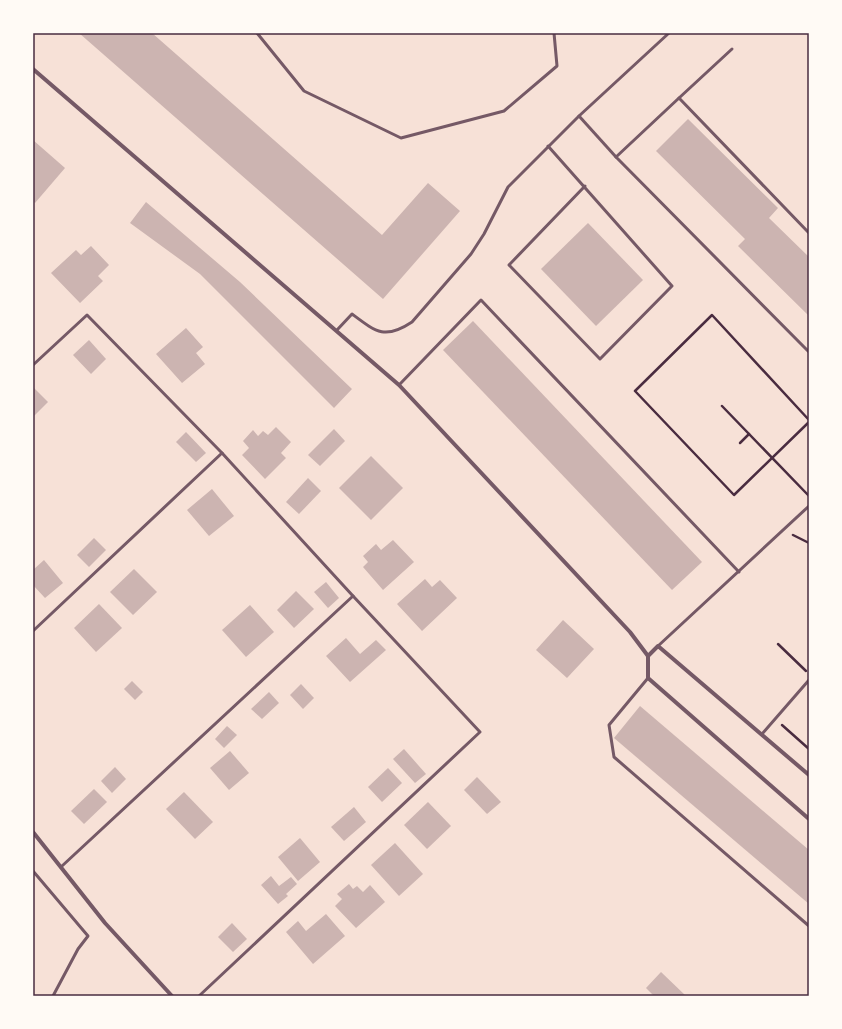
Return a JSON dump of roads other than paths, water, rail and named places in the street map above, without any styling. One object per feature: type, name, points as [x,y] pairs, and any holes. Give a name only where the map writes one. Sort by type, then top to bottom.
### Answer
[{"type":"street","points":[[33,69],[252,260],[337,330],[399,385],[630,632],[648,656],[648,678],[809,819]]},
{"type":"street","points":[[648,656],[658,646],[809,775]]},
{"type":"street","points":[[33,832],[62,866],[105,923],[172,996]]},
{"type":"lane","points":[[257,33],[304,91],[400,138],[504,111],[557,66],[554,33]]},
{"type":"lane","points":[[337,330],[352,314],[372,330],[388,332],[400,330],[412,322],[471,254],[484,234],[508,187],[579,116],[669,33]]},
{"type":"lane","points":[[616,157],[732,49]]},
{"type":"lane","points":[[679,98],[809,233]]},
{"type":"lane","points":[[579,116],[616,157],[809,352]]},
{"type":"lane","points":[[548,146],[585,186],[672,286],[600,360],[510,265],[585,186]]},
{"type":"lane","points":[[399,385],[481,300],[739,572]]},
{"type":"lane","points":[[33,365],[87,315],[222,452],[353,596],[480,732],[199,996]]},
{"type":"lane","points":[[33,631],[222,452]]},
{"type":"lane","points":[[658,646],[809,506]]},
{"type":"lane","points":[[62,866],[353,596]]},
{"type":"lane","points":[[648,678],[609,725],[614,757],[809,926]]},
{"type":"lane","points":[[762,734],[809,680]]},
{"type":"lane","points":[[33,871],[88,936],[78,949],[53,996]]}]
